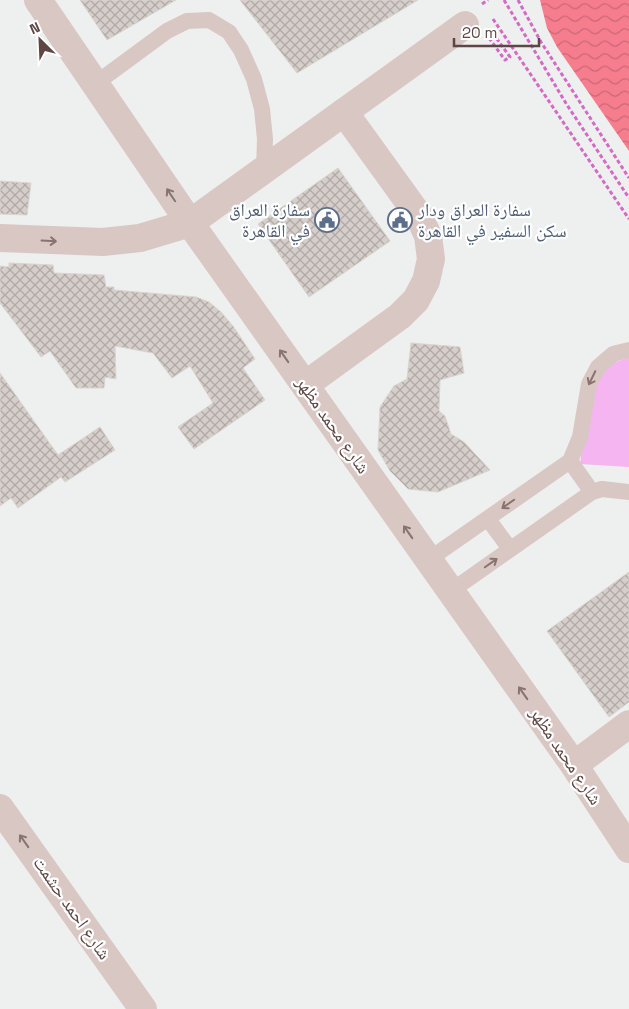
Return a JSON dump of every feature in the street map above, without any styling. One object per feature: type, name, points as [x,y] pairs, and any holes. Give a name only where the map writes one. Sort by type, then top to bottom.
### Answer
[{"type":"street","name":"شارع محمد مظهر","points":[[38,0],[190,223],[574,766],[629,849]]},
{"type":"street","points":[[0,238],[102,242],[140,238],[190,223],[476,18]]},
{"type":"street","points":[[305,385],[400,316],[416,300],[426,281],[431,259],[428,236],[419,216],[344,112]]},
{"type":"street","points":[[574,766],[629,724]]},
{"type":"street","name":"شارع احمد حشمت","points":[[0,808],[143,1009]]},
{"type":"lane","points":[[95,84],[167,31],[187,21],[209,20],[229,32],[241,50],[254,79],[262,109],[265,139],[264,170]]},
{"type":"lane","points":[[428,560],[570,461],[580,437],[589,384],[598,367],[613,354],[629,350]]},
{"type":"lane","points":[[570,461],[592,492]]},
{"type":"lane","points":[[451,591],[592,492],[609,489],[629,492]]},
{"type":"lane","points":[[488,519],[510,549]]},
{"type":"path","points":[[504,0],[567,105],[629,198]]},
{"type":"path","points":[[518,0],[541,42],[629,178]]},
{"type":"path","points":[[476,18],[629,219]]},
{"type":"shaded area","points":[[629,358],[629,467],[580,464],[586,417],[598,367]]},
{"type":"water","points":[[540,0],[629,0],[629,151],[557,47],[547,28]]},
{"type":"building","points":[[80,0],[176,0],[107,40]]},
{"type":"building","points":[[240,0],[418,0],[297,73]]},
{"type":"building","points":[[338,168],[390,241],[309,297],[258,224]]},
{"type":"building","points":[[0,181],[31,183],[27,215],[0,214]]},
{"type":"building","points":[[9,263],[53,265],[54,273],[104,275],[106,287],[114,287],[114,290],[196,297],[209,302],[233,326],[255,359],[243,368],[265,400],[194,449],[178,427],[213,403],[190,366],[172,378],[153,353],[115,346],[116,379],[105,377],[104,388],[76,388],[50,351],[41,357],[0,303],[0,266],[9,267]]},
{"type":"building","points":[[411,343],[460,347],[464,373],[440,380],[439,411],[445,416],[451,434],[464,442],[490,470],[438,492],[408,489],[390,471],[378,450],[380,407],[394,386],[407,379]]},
{"type":"building","points":[[0,373],[58,455],[100,427],[115,450],[65,482],[61,477],[18,508],[11,498],[0,506]]},
{"type":"building","points":[[629,572],[629,702],[609,717],[547,631]]},
{"type":"place","name":"سفارة العراق في القاهرة","points":[[327,220]]},
{"type":"place","name":"سفارة العراق ودار سكن السفير في القاهرة","points":[[400,220]]}]
